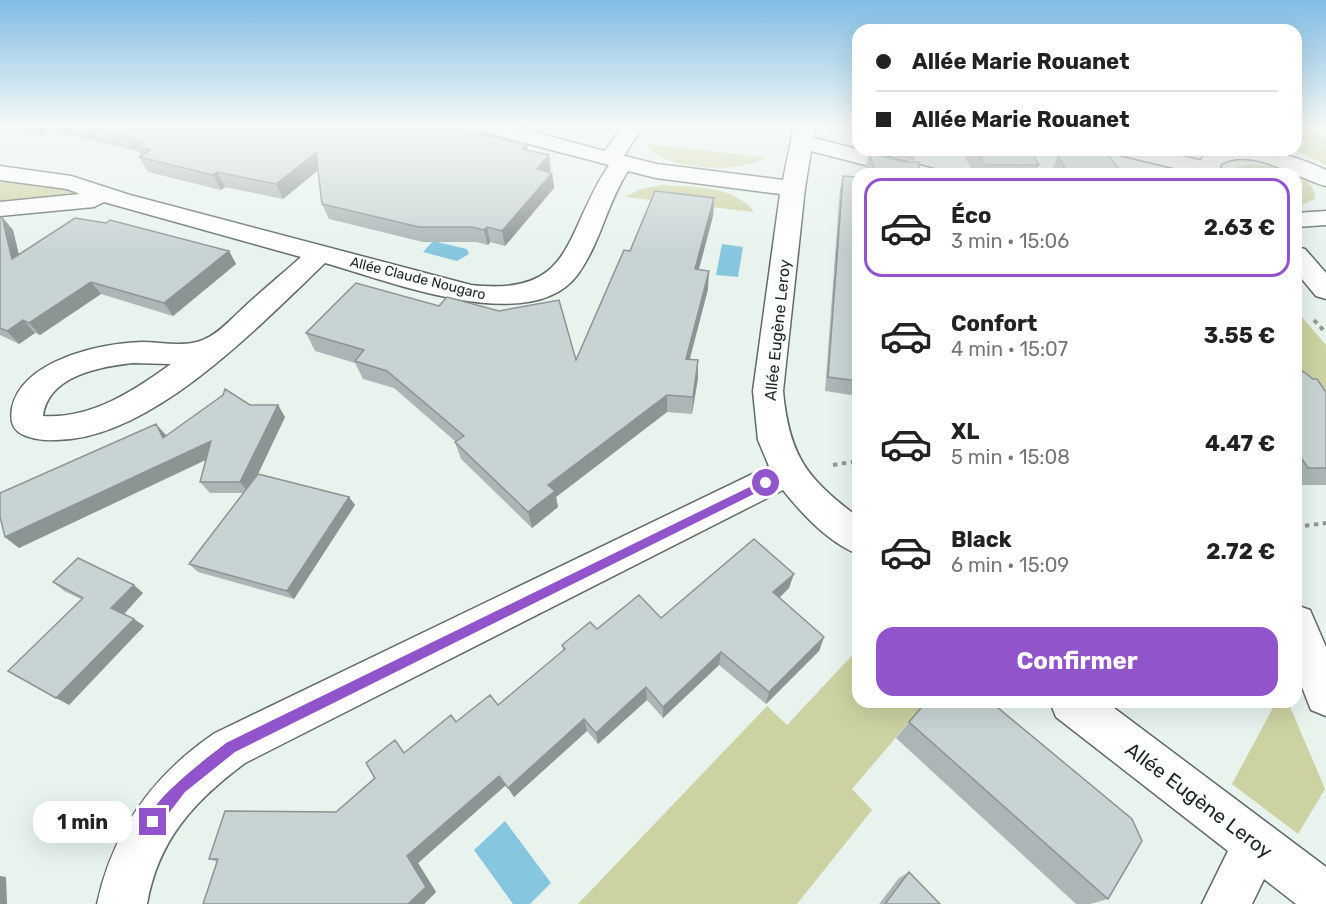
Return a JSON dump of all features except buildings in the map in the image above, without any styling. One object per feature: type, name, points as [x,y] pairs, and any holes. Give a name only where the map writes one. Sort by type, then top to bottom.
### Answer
[{"type":"street","name":"Allée Claude Nougaro","points":[[0,173],[71,183],[121,200],[471,294],[500,297],[532,291],[555,280],[571,264],[613,168]]},
{"type":"street","points":[[651,168],[675,174],[793,188]]},
{"type":"street","name":"Allée Eugène Leroy","points":[[797,168],[768,391],[768,420],[774,443],[788,472],[804,492],[852,533]]},
{"type":"street","points":[[1307,168],[1326,179]]},
{"type":"street","name":"Allée Claude Nougaro","points":[[0,209],[70,201],[121,200]]},
{"type":"street","points":[[1302,220],[1326,218]]},
{"type":"street","points":[[214,347],[183,354],[123,354],[69,368],[47,380],[31,397],[25,405],[26,420],[39,428],[64,428],[79,426],[123,410],[162,386],[214,347],[321,253]]},
{"type":"street","points":[[1302,262],[1326,290]]},
{"type":"street","points":[[122,904],[133,860],[153,822],[181,787],[230,748],[788,472]]},
{"type":"street","points":[[1302,637],[1326,695]]},
{"type":"street","name":"Allée Eugène Leroy","points":[[1079,708],[1326,897]]},
{"type":"street","points":[[1227,904],[1257,844]]},
{"type":"path","points":[[1302,526],[1326,523]]},
{"type":"green space","points":[[0,178],[81,192],[81,196],[0,204]]},
{"type":"green space","points":[[1302,178],[1310,184],[1315,199],[1302,205]]},
{"type":"green space","points":[[662,185],[699,187],[724,192],[746,203],[754,212],[625,197],[641,189]]},
{"type":"green space","points":[[1302,317],[1326,345],[1326,410],[1302,382]]},
{"type":"green space","points":[[852,655],[852,708],[921,708],[852,789],[872,810],[797,904],[578,904],[767,706],[787,725]]},
{"type":"green space","points":[[1273,708],[1291,708],[1325,789],[1298,834],[1232,784]]},
{"type":"water","points":[[433,241],[467,249],[469,254],[457,261],[423,252]]},
{"type":"water","points":[[722,244],[743,247],[738,277],[716,275]]},
{"type":"water","points":[[505,821],[551,883],[530,904],[513,904],[474,850]]},
{"type":"route","points":[[153,822],[196,772],[230,748],[766,483]]}]
